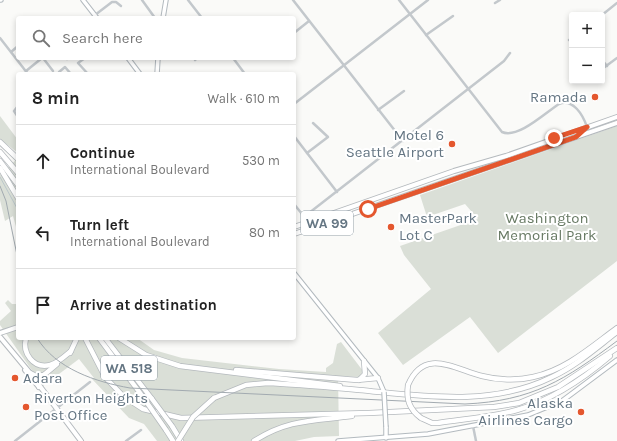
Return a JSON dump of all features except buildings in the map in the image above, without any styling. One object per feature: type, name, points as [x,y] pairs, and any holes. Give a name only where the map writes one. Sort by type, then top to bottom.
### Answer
[{"type":"highway","points":[[0,142],[16,157]]},
{"type":"highway","points":[[0,152],[16,171]]},
{"type":"highway","points":[[0,161],[16,182]]},
{"type":"highway","points":[[0,168],[16,195]]},
{"type":"highway","points":[[617,328],[574,360],[541,375],[525,379],[497,379],[483,377],[434,362],[419,369],[411,378],[408,385],[407,396],[409,403],[416,414],[432,423],[517,410],[538,402],[573,384],[596,368],[617,349]]},
{"type":"highway","points":[[178,441],[192,417],[214,398],[234,389],[257,384],[288,384],[470,398],[511,392],[534,385],[565,371],[617,332]]},
{"type":"highway","points":[[26,340],[25,349],[27,355],[39,365],[49,366],[55,364],[71,352]]},
{"type":"highway","points":[[39,387],[38,381],[71,352],[76,340]]},
{"type":"highway","points":[[86,340],[106,377],[114,388],[138,406],[159,414],[182,418],[475,409],[519,402],[564,384],[617,349]]},
{"type":"highway","name":"WA 518","points":[[100,340],[143,397],[173,441]]},
{"type":"highway","name":"WA 518","points":[[107,340],[152,398],[181,441]]},
{"type":"highway","points":[[123,340],[136,350],[154,359],[172,364],[348,387],[358,390]]},
{"type":"highway","points":[[357,380],[366,374],[364,361]]},
{"type":"highway","points":[[194,368],[211,367],[357,380],[378,378]]},
{"type":"highway","points":[[30,373],[36,376],[44,375]]},
{"type":"highway","points":[[254,441],[273,429],[295,422],[369,413]]},
{"type":"main road","name":"WA 99","points":[[296,226],[454,171],[507,156],[617,116]]},
{"type":"main road","name":"WA 99","points":[[296,233],[617,123]]},
{"type":"main road","points":[[576,137],[587,127]]},
{"type":"main road","points":[[0,333],[16,328]]},
{"type":"main road","points":[[0,337],[24,368],[30,373],[81,441]]},
{"type":"main road","points":[[24,368],[26,374],[39,387]]},
{"type":"street","points":[[142,0],[154,16]]},
{"type":"street","points":[[163,16],[166,0]]},
{"type":"street","points":[[188,0],[200,16]]},
{"type":"street","points":[[293,0],[403,141]]},
{"type":"street","points":[[399,0],[498,129],[507,134],[526,128],[560,103],[568,102],[574,106],[587,127]]},
{"type":"street","points":[[296,102],[428,0]]},
{"type":"street","points":[[495,3],[500,0]]},
{"type":"street","points":[[85,1],[95,16]]},
{"type":"street","points":[[97,16],[112,2],[116,2],[121,6]]},
{"type":"street","points":[[605,13],[617,3]]},
{"type":"street","points":[[426,35],[453,16]]},
{"type":"street","points":[[296,31],[309,21]]},
{"type":"street","points":[[0,38],[16,58]]},
{"type":"street","points":[[11,52],[16,48]]},
{"type":"street","points":[[296,206],[302,214],[309,213],[504,61],[510,53]]},
{"type":"street","points":[[605,64],[607,66],[617,58]]},
{"type":"street","points":[[18,60],[26,70],[40,60]]},
{"type":"street","points":[[45,60],[54,72]]},
{"type":"street","points":[[82,60],[78,63],[86,72]]},
{"type":"street","points":[[130,60],[138,72]]},
{"type":"street","points":[[157,72],[158,60]]},
{"type":"street","points":[[234,60],[244,72]]},
{"type":"street","points":[[59,72],[65,67],[69,72]]},
{"type":"street","points":[[378,110],[404,91]]},
{"type":"street","points":[[307,153],[328,137],[313,123]]},
{"type":"street","points":[[296,139],[337,192]]},
{"type":"street","points":[[296,276],[378,378],[383,388],[385,398],[386,438]]},
{"type":"street","points":[[338,441],[428,434],[528,415],[554,405],[569,396],[617,360]]},
{"type":"street","points":[[15,441],[90,382]]},
{"type":"street","points":[[473,426],[476,441]]},
{"type":"street","points":[[126,441],[141,430]]},
{"type":"green space","points":[[0,116],[16,137],[16,151],[0,139]]},
{"type":"green space","name":"Washington Memorial Park","points":[[617,126],[617,261],[498,353],[470,317],[403,365],[378,333],[431,289],[404,255],[400,246],[478,219],[465,204],[427,217],[420,195]]},
{"type":"green space","points":[[16,160],[16,227],[13,216],[5,221],[0,200],[0,175]]},
{"type":"green space","points":[[8,300],[12,304],[16,304],[16,340],[140,340],[154,350],[182,358],[279,369],[326,372],[326,368],[333,363],[337,344],[341,342],[363,371],[359,377],[338,376],[339,436],[314,437],[295,441],[157,441],[144,424],[129,418],[92,379],[94,378],[79,359],[43,386],[0,325],[0,321],[11,311],[5,303]]},
{"type":"waterway","points":[[0,177],[16,206]]},
{"type":"tram line","points":[[0,186],[6,201],[16,250]]},
{"type":"tram line","points":[[38,340],[45,349],[66,366],[91,378],[130,388],[465,404],[510,398],[547,386],[581,367],[617,341]]},
{"type":"place","name":"Ramada","points":[[595,97]]},
{"type":"place","name":"Motel 6 Seattle Airport","points":[[452,144]]},
{"type":"place","name":"MasterPark Lot C","points":[[391,227]]},
{"type":"place","name":"Adara","points":[[15,378]]},
{"type":"place","name":"Riverton Heights Post Office","points":[[26,407]]},
{"type":"place","name":"Alaska Airlines Cargo","points":[[581,412]]},
{"type":"route","points":[[368,209],[576,137],[586,130],[587,127],[554,138]]}]
